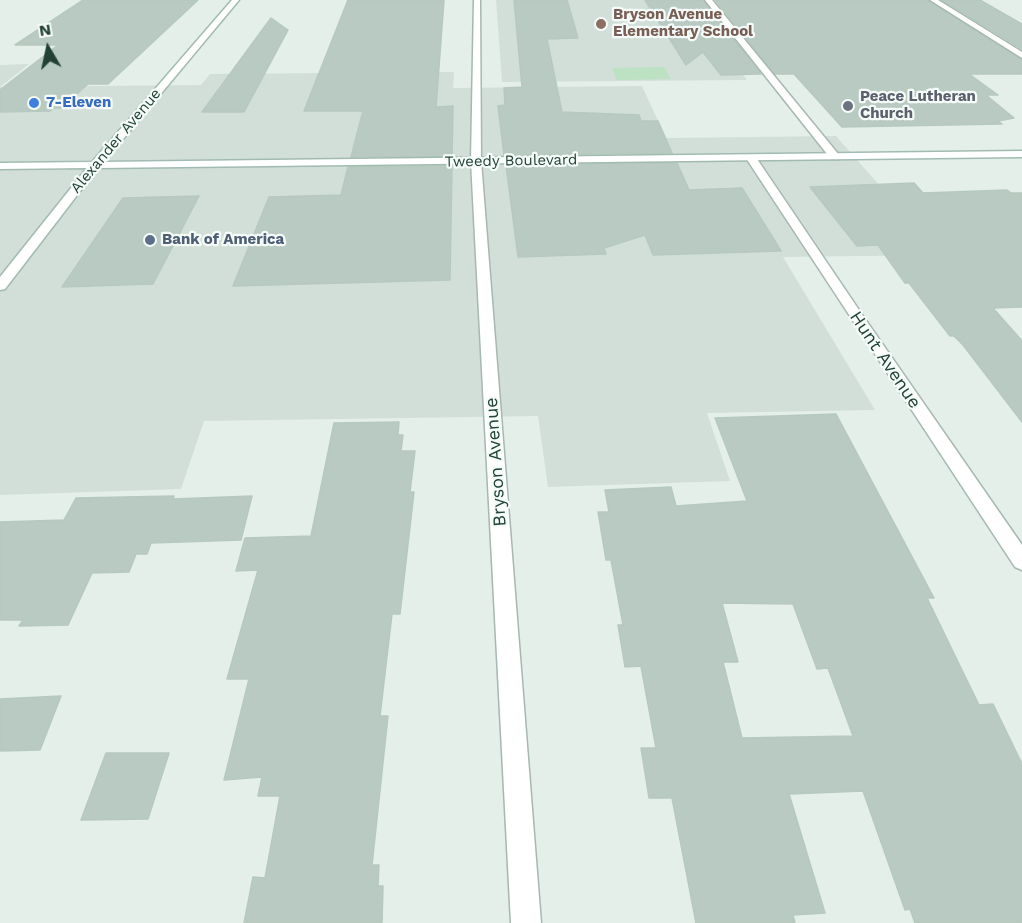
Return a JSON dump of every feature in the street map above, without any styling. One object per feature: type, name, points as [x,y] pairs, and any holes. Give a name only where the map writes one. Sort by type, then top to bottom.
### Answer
[{"type":"street","name":"Alexander Avenue","points":[[0,286],[94,166],[236,0]]},
{"type":"street","name":"Bryson Avenue","points":[[477,0],[476,161],[526,923]]},
{"type":"street","points":[[708,0],[835,157]]},
{"type":"street","points":[[933,0],[1022,56]]},
{"type":"street","name":"Tweedy Boulevard","points":[[0,166],[1022,154]]},
{"type":"street","name":"Hunt Avenue","points":[[751,158],[1022,561]]},
{"type":"shaded area","name":"Bryson Avenue Elementary School","points":[[496,0],[687,0],[747,80],[502,82]]},
{"type":"shaded area","points":[[29,64],[0,87],[0,65]]},
{"type":"shaded area","points":[[454,72],[453,88],[642,86],[666,138],[836,136],[941,255],[783,257],[875,410],[707,413],[730,481],[548,487],[538,416],[204,421],[181,489],[0,495],[0,87],[201,85],[210,74]]},
{"type":"green space","points":[[664,67],[671,79],[617,80],[612,68]]},
{"type":"building","points":[[83,0],[198,0],[108,84],[88,84],[61,108],[53,108],[50,111],[0,112],[0,90],[58,45],[15,45]]},
{"type":"building","points":[[348,0],[444,0],[436,107],[453,106],[452,156],[351,157],[363,111],[304,111]]},
{"type":"building","points":[[514,0],[567,0],[578,38],[547,39],[562,112],[639,115],[641,121],[658,121],[672,153],[504,155],[498,106],[505,105],[504,88],[522,87]]},
{"type":"building","points":[[645,0],[703,0],[761,74],[721,75],[703,52],[686,65]]},
{"type":"building","points":[[715,0],[928,0],[1022,60],[1022,74],[969,74],[998,95],[986,95],[1014,118],[998,121],[1002,124],[842,127],[794,74],[775,74]]},
{"type":"building","points":[[942,0],[980,0],[1022,24],[1022,49]]},
{"type":"building","points":[[271,18],[288,30],[244,112],[202,112]]},
{"type":"building","points":[[677,163],[689,190],[742,188],[781,251],[653,255],[645,235],[604,248],[606,254],[518,257],[506,165]]},
{"type":"building","points":[[452,166],[450,280],[233,286],[269,197],[341,195],[348,167]]},
{"type":"building","points":[[914,183],[923,193],[1007,190],[1011,193],[1022,193],[1022,307],[993,308],[1022,341],[1022,422],[963,345],[954,336],[950,336],[909,283],[905,283],[878,245],[857,246],[810,187]]},
{"type":"building","name":"Bank of America","points":[[199,196],[153,284],[62,287],[123,198]]},
{"type":"building","points":[[836,414],[934,598],[927,598],[979,705],[993,704],[1022,764],[1022,923],[915,923],[910,909],[905,910],[863,791],[789,794],[825,913],[793,915],[795,923],[696,923],[672,798],[649,798],[641,748],[656,748],[641,666],[625,667],[618,625],[623,625],[611,560],[606,560],[598,512],[609,512],[605,490],[671,487],[676,506],[747,501],[715,418]],"holes":[[[722,603],[793,604],[817,669],[828,668],[853,736],[742,738],[723,662],[738,662]]]},
{"type":"building","points":[[399,422],[398,435],[403,435],[401,451],[415,451],[410,492],[414,492],[400,614],[392,614],[380,716],[388,716],[372,865],[379,865],[378,886],[383,886],[382,923],[244,923],[253,877],[265,878],[280,796],[258,796],[262,777],[224,780],[249,679],[227,679],[258,570],[236,571],[245,538],[311,536],[334,423]]},
{"type":"building","points":[[174,496],[173,499],[252,496],[241,540],[151,543],[147,554],[136,554],[129,572],[92,573],[68,625],[19,626],[23,620],[0,620],[0,522],[64,520],[76,498]]},
{"type":"building","points":[[61,696],[40,750],[0,751],[0,699]]},
{"type":"building","points":[[106,753],[169,753],[148,819],[81,820]]},
{"type":"place","name":"Bryson Avenue Elementary School","points":[[601,24]]},
{"type":"place","name":"7-Eleven","points":[[34,103]]},
{"type":"place","name":"Peace Lutheran Church","points":[[848,106]]},
{"type":"place","name":"Bank of America","points":[[150,240]]}]
